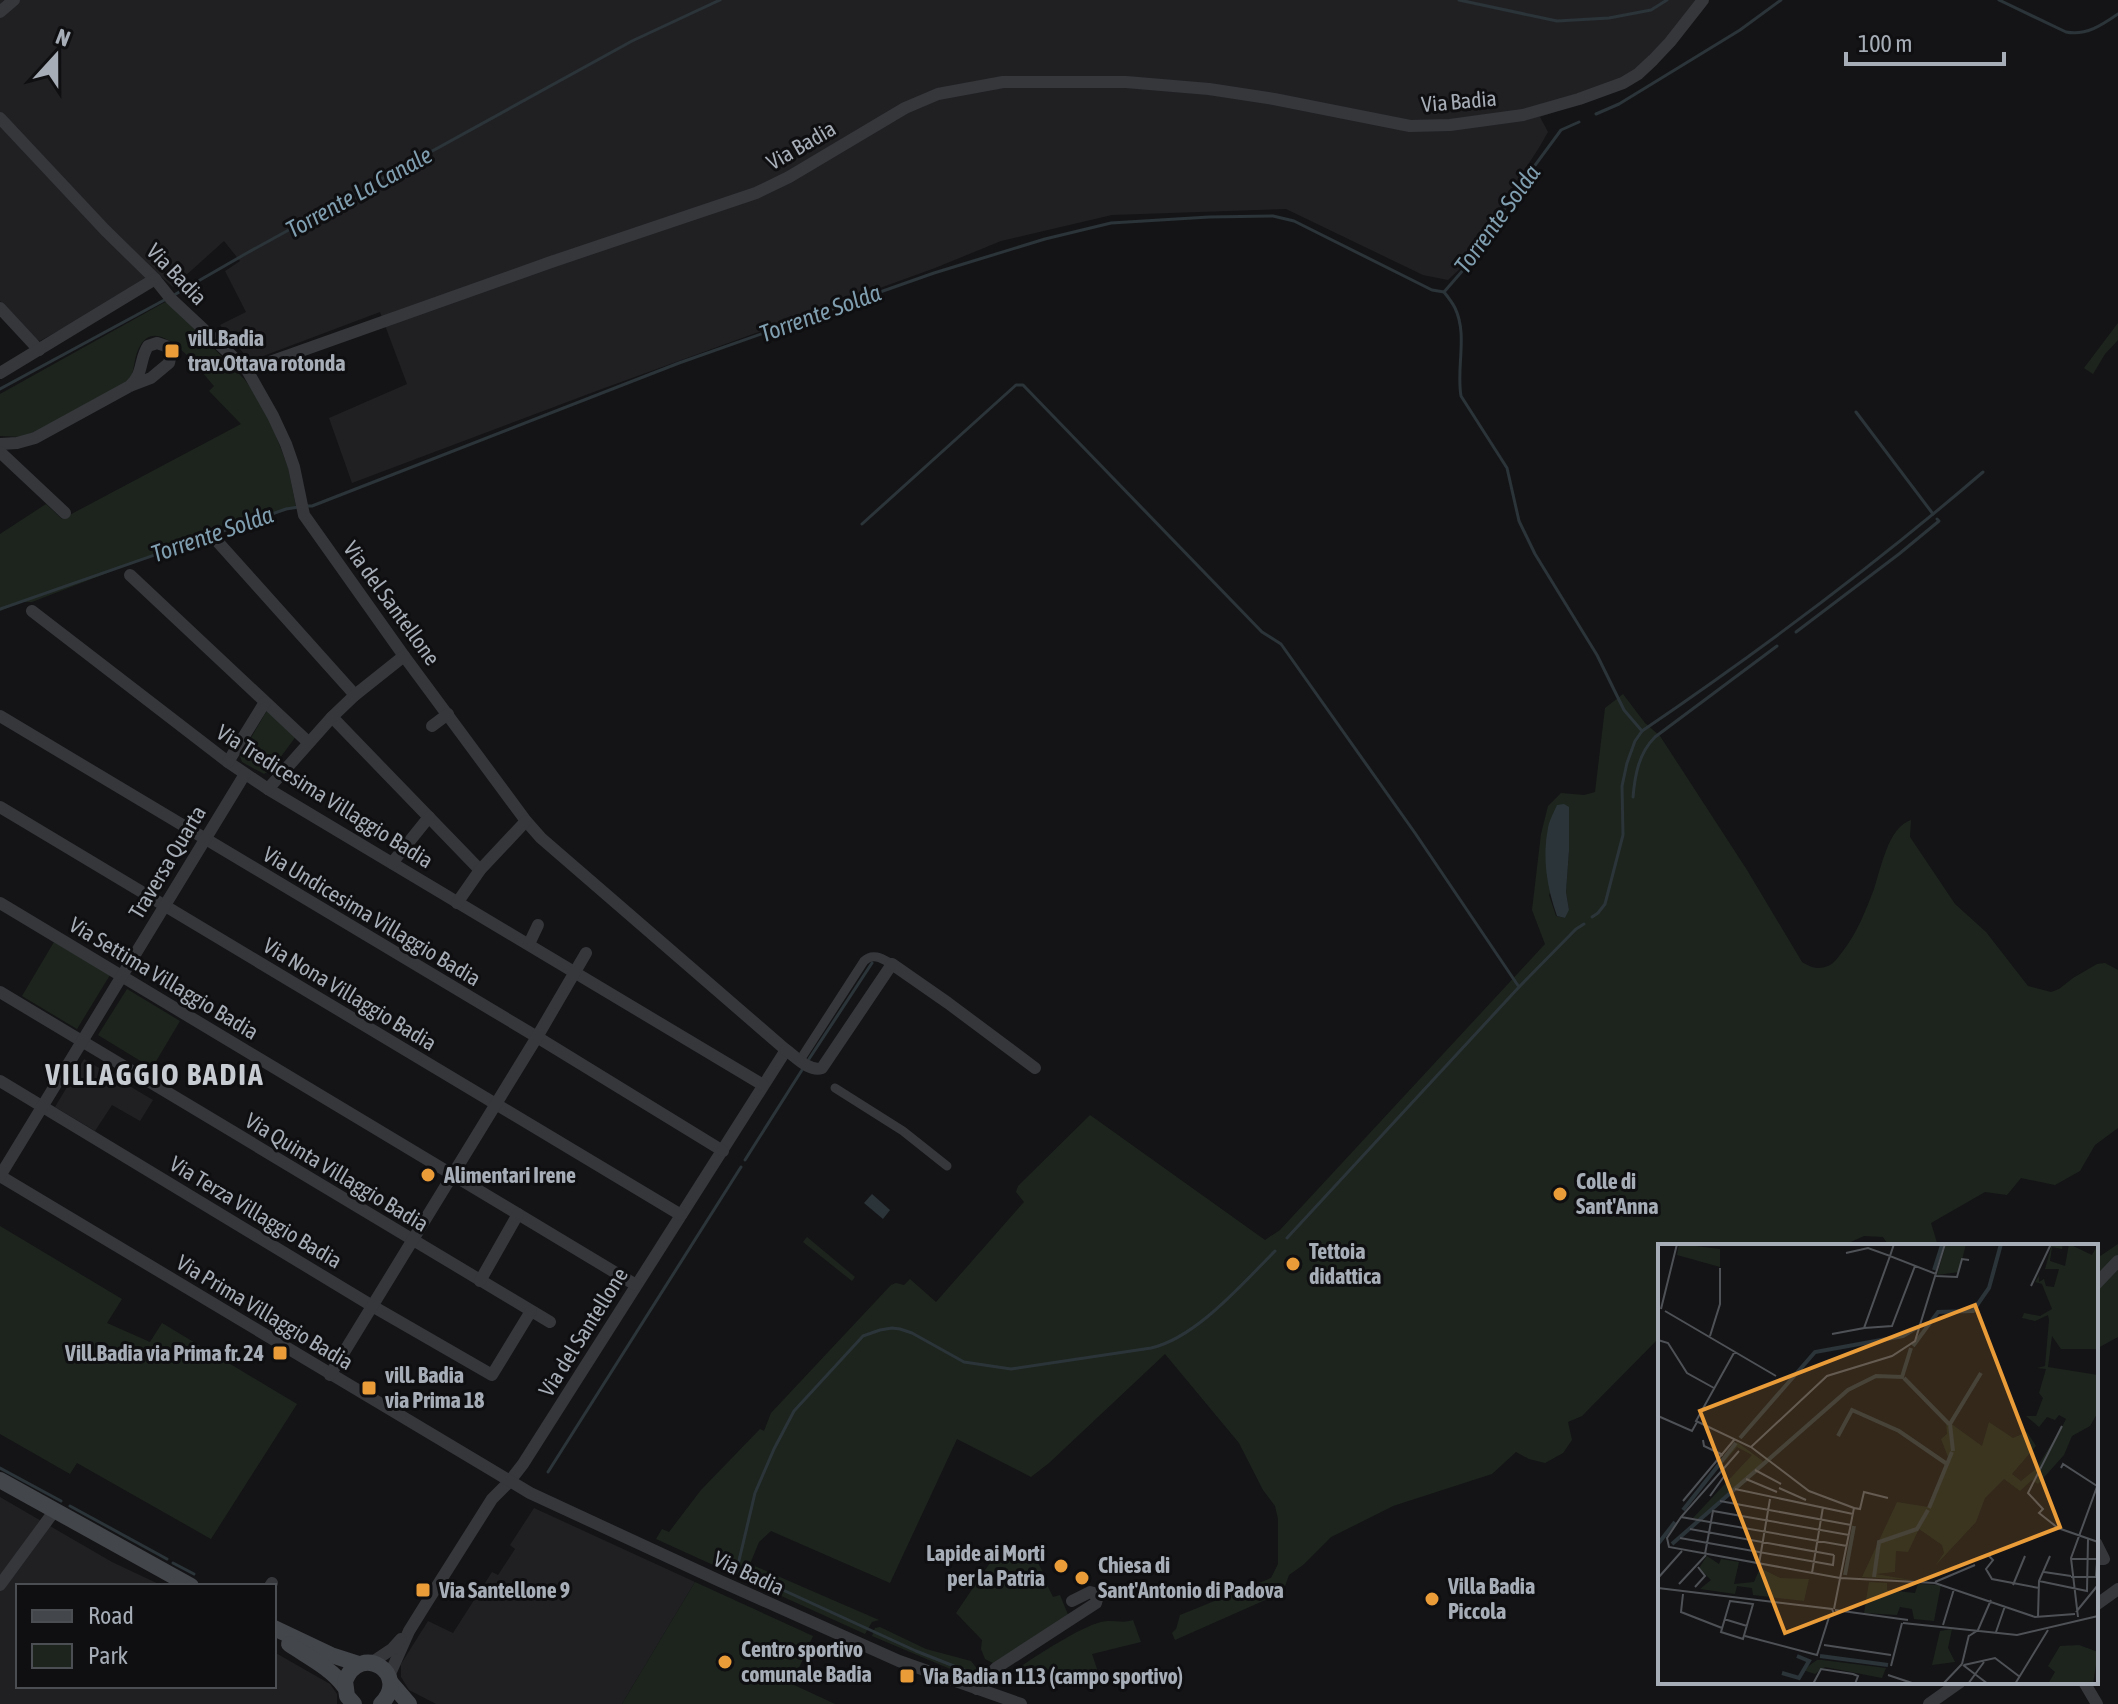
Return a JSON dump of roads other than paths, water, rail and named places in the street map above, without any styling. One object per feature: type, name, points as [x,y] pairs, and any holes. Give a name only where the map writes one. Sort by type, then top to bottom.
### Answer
[{"type":"main road","points":[[0,1480],[187,1584]]},
{"type":"main road","points":[[276,1629],[331,1655],[378,1665],[409,1704]]},
{"type":"main road","points":[[276,1635],[339,1679],[347,1698]]},
{"type":"main road","points":[[347,1698],[350,1671],[365,1663]]},
{"type":"main road","points":[[381,1704],[389,1694],[390,1680]]},
{"type":"street","points":[[0,12],[14,0]]},
{"type":"street","name":"Via Badia","points":[[0,118],[105,230],[247,370],[756,193],[789,177],[905,108],[938,94],[1003,82],[1126,82],[1209,89],[1274,99],[1410,126],[1450,125],[1523,115],[1623,83],[1653,60],[1703,0]]},
{"type":"street","points":[[0,373],[39,350],[164,289]]},
{"type":"street","points":[[0,308],[39,350]]},
{"type":"street","points":[[0,444],[35,438],[130,386],[151,378],[169,363],[171,354],[162,343],[148,346],[137,379],[130,386]]},
{"type":"street","points":[[144,359],[153,370],[162,369]]},
{"type":"street","name":"Via del Santellone","points":[[247,370],[286,444],[304,515],[526,821],[541,838],[800,1060]]},
{"type":"street","points":[[0,452],[65,513]]},
{"type":"street","points":[[217,541],[355,695]]},
{"type":"street","points":[[130,575],[308,742]]},
{"type":"street","name":"Via Tredicesima Villaggio Badia","points":[[32,611],[228,762],[268,789],[763,1085]]},
{"type":"street","points":[[268,789],[332,717],[404,656]]},
{"type":"street","points":[[228,762],[265,702]]},
{"type":"street","points":[[432,726],[448,714]]},
{"type":"street","name":"Via Undicesima Villaggio Badia","points":[[0,716],[723,1151]]},
{"type":"street","points":[[332,717],[480,870]]},
{"type":"street","name":"Traversa Quarta","points":[[0,1176],[245,774]]},
{"type":"street","name":"Via Nona Villaggio Badia","points":[[0,807],[681,1215]]},
{"type":"street","points":[[392,863],[429,817]]},
{"type":"street","points":[[457,903],[480,870],[526,821]]},
{"type":"street","name":"Via Settima Villaggio Badia","points":[[0,903],[636,1285]]},
{"type":"street","points":[[529,944],[538,925]]},
{"type":"street","points":[[330,1375],[586,953]]},
{"type":"street","points":[[892,964],[822,1068],[813,1069],[800,1060],[864,961],[867,957],[876,956],[892,964],[948,1003],[1035,1068]]},
{"type":"street","name":"Via Quinta Villaggio Badia","points":[[0,992],[550,1322]]},
{"type":"street","name":"Via del Santellone","points":[[390,1680],[409,1631],[492,1499],[523,1464],[786,1050]]},
{"type":"street","name":"Via Terza Villaggio Badia","points":[[0,1081],[492,1375],[531,1311]]},
{"type":"street","points":[[835,1088],[903,1131],[947,1166]]},
{"type":"street","name":"Via Prima Villaggio Badia","points":[[0,1176],[509,1482]]},
{"type":"street","points":[[480,1281],[518,1214]]},
{"type":"street","points":[[2098,1282],[2118,1261]]},
{"type":"street","name":"Via Badia","points":[[509,1482],[829,1631],[899,1661],[1021,1704]]},
{"type":"street","points":[[0,1585],[55,1510]]},
{"type":"street","points":[[2098,1604],[2118,1589]]},
{"type":"street","points":[[977,1689],[996,1668],[1096,1603],[1097,1599],[1090,1592],[1072,1601]]},
{"type":"street","name":"Via del Santellone","points":[[365,1663],[392,1649],[409,1631]]},
{"type":"street","points":[[1929,1704],[1957,1684]]},
{"type":"street","points":[[2085,1684],[2097,1704]]},
{"type":"waterway","name":"Torrente La Canale","points":[[174,295],[632,41],[720,0]]},
{"type":"waterway","name":"Torrente La Canale","points":[[1459,0],[1557,21],[1609,18],[1651,10],[1667,0]]},
{"type":"waterway","name":"Torrente Solda","points":[[1596,114],[1619,104],[1740,30],[1781,0]]},
{"type":"waterway","name":"Torrente Solda","points":[[1999,0],[2073,33],[2100,26],[2118,14]]},
{"type":"waterway","name":"Torrente Solda","points":[[306,506],[679,363],[934,273],[1045,239],[1111,223],[1273,216],[1294,221],[1432,290],[1444,292],[1464,269],[1561,130],[1579,122]]},
{"type":"waterway","points":[[1444,292],[1455,308],[1461,329],[1461,396],[1507,468],[1519,521],[1535,554],[1597,655],[1624,710],[1642,731]]},
{"type":"waterway","name":"Torrente La Canale","points":[[0,389],[168,298]]},
{"type":"waterway","points":[[862,524],[1016,385],[1023,385],[1262,632],[1281,644],[1519,987]]},
{"type":"waterway","points":[[1856,412],[1933,514]]},
{"type":"waterway","points":[[1592,917],[1605,904],[1623,835],[1622,786],[1627,763],[1642,731],[1817,606],[1983,472]]},
{"type":"waterway","name":"Torrente Solda","points":[[0,609],[299,507]]},
{"type":"waterway","points":[[1796,632],[1899,554],[1939,521],[1937,519]]},
{"type":"waterway","points":[[1633,797],[1639,764],[1655,737],[1777,646]]},
{"type":"waterway","points":[[1287,1238],[1519,987],[1584,924]]},
{"type":"waterway","points":[[809,1059],[872,963]]},
{"type":"waterway","points":[[745,1160],[802,1070]]},
{"type":"waterway","points":[[548,1472],[741,1167]]},
{"type":"waterway","points":[[737,1569],[755,1493],[794,1411],[863,1336],[880,1330],[900,1329],[964,1362],[1011,1369],[1151,1348],[1168,1342],[1202,1321],[1275,1251]]},
{"type":"waterway","points":[[0,1468],[61,1501]]},
{"type":"waterway","points":[[70,1506],[167,1559]]},
{"type":"waterway","points":[[173,1563],[194,1574]]},
{"type":"waterway","points":[[737,1571],[974,1674]]},
{"type":"place","name":"vill.Badia trav.Ottava rotonda","points":[[172,351]]},
{"type":"place","name":"Alimentari Irene","points":[[428,1175]]},
{"type":"place","name":"Colle di Sant'Anna","points":[[1560,1194]]},
{"type":"place","name":"Tettoia didattica","points":[[1293,1264]]},
{"type":"place","name":"Vill.Badia via Prima fr. 24","points":[[280,1353]]},
{"type":"place","name":"vill. Badia via Prima 18","points":[[369,1388]]},
{"type":"place","name":"Lapide ai Morti per la Patria","points":[[1061,1566]]},
{"type":"place","name":"Chiesa di Sant'Antonio di Padova","points":[[1082,1578]]},
{"type":"place","name":"Via Santellone 9","points":[[423,1590]]},
{"type":"place","name":"Villa Badia Piccola","points":[[1432,1599]]},
{"type":"place","name":"Centro sportivo comunale Badia","points":[[725,1662]]},
{"type":"place","name":"Via Badia n 113 (campo sportivo)","points":[[907,1676]]},
{"type":"district","name":"VILLAGGIO BADIA","points":[[155,1074]]}]
